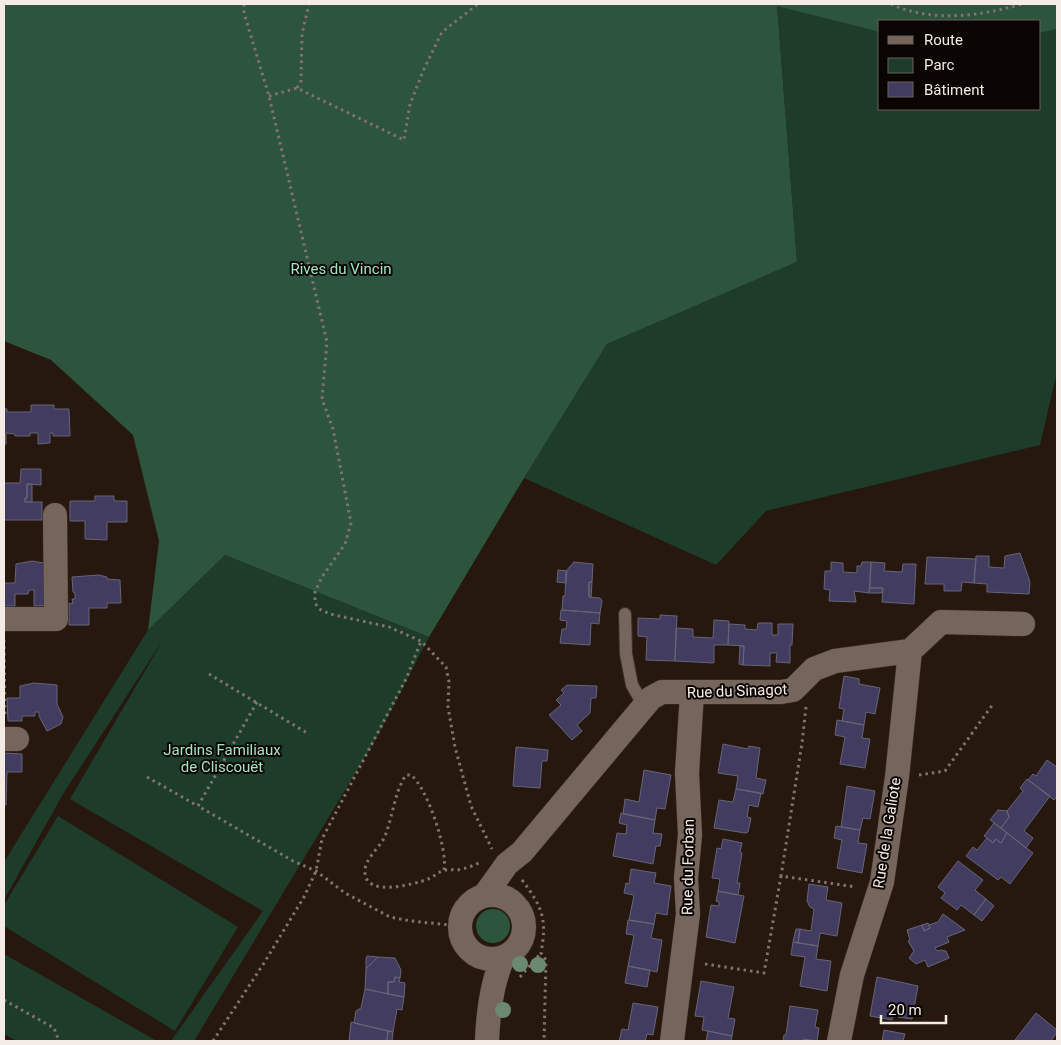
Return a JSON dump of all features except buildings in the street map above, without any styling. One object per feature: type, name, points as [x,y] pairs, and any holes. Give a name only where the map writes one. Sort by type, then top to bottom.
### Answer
[{"type":"street","points":[[4,619],[56,619],[54,515]]},
{"type":"street","points":[[910,651],[941,622],[1023,624]]},
{"type":"street","name":"Rue du Sinagot","points":[[484,896],[509,861],[651,698],[662,692],[781,692],[793,690],[814,669],[835,661],[910,651]]},
{"type":"street","name":"Rue de la Galiote","points":[[839,1041],[852,974],[882,882],[910,651]]},
{"type":"street","name":"Rue du Forban","points":[[672,1041],[688,914],[686,878],[690,834],[687,773],[692,693]]},
{"type":"street","points":[[487,1041],[488,1014],[499,968],[504,958],[518,947],[524,929],[524,919],[510,894],[509,861]]},
{"type":"street","points":[[504,958],[492,960],[482,958],[473,953],[466,946],[461,936],[460,926],[462,916],[474,900],[484,896],[499,895],[513,902]]},
{"type":"street","points":[[473,953],[480,967],[488,1014]]},
{"type":"lane","points":[[625,614],[626,654],[632,685],[644,706]]},
{"type":"path","points":[[244,4],[244,14],[269,96],[327,342],[322,399],[333,429],[351,523],[345,544],[322,577],[315,592],[315,603],[319,609],[330,614],[388,627],[421,641],[446,667],[449,682],[448,707],[455,748],[471,806],[537,902],[544,917],[544,935],[540,953],[546,960],[544,1041]]},
{"type":"path","points":[[297,88],[301,81],[302,34],[308,4]]},
{"type":"path","points":[[269,96],[297,88],[404,140],[410,104],[424,68],[442,32],[478,4]]},
{"type":"path","points":[[891,4],[899,8],[937,16],[988,13],[1022,4]]},
{"type":"path","points":[[213,1041],[304,897],[316,871],[322,839],[407,677],[421,641]]},
{"type":"path","points":[[4,646],[8,739]]},
{"type":"path","points":[[210,674],[307,733]]},
{"type":"path","points":[[683,961],[764,973],[802,743],[809,674]]},
{"type":"path","points":[[198,806],[257,702]]},
{"type":"path","points":[[896,777],[946,771],[993,704]]},
{"type":"path","points":[[444,870],[445,864],[436,824],[422,789],[416,778],[412,775],[406,775],[400,785],[394,810],[382,844],[368,860],[364,871],[366,879],[380,888],[392,888],[429,879],[444,870],[509,861]]},
{"type":"path","points":[[148,777],[293,861],[316,871],[345,893],[390,917],[411,922],[460,926]]},
{"type":"path","points":[[781,876],[879,890]]},
{"type":"path","points":[[4,1000],[54,1028],[58,1041]]},
{"type":"green space","name":"Rives du Vincin","points":[[4,4],[1057,4],[1057,29],[1041,33],[1041,20],[878,20],[878,31],[777,6],[797,262],[607,344],[429,637],[225,555],[148,630],[159,541],[133,435],[51,360],[4,341]]},
{"type":"green space","points":[[777,5],[878,31],[878,110],[1041,110],[1041,33],[1057,29],[1057,372],[1040,445],[766,511],[716,565],[524,478],[607,344],[797,262]]},
{"type":"green space","name":"Jardins Familiaux de Cliscouët","points":[[225,555],[429,637],[380,732],[194,1041],[171,1041],[263,911],[70,799],[163,640],[63,794],[4,900],[4,862],[148,630]]},
{"type":"green space","points":[[58,816],[238,927],[175,1031],[4,926],[4,905]]},
{"type":"green space","points":[[493,909],[500,910],[505,914],[509,919],[509,933],[505,938],[500,942],[493,943],[486,942],[481,938],[477,933],[476,926],[477,919],[481,914],[486,910]]},
{"type":"green space","points":[[4,954],[157,1041],[17,1041],[4,1034]]}]
